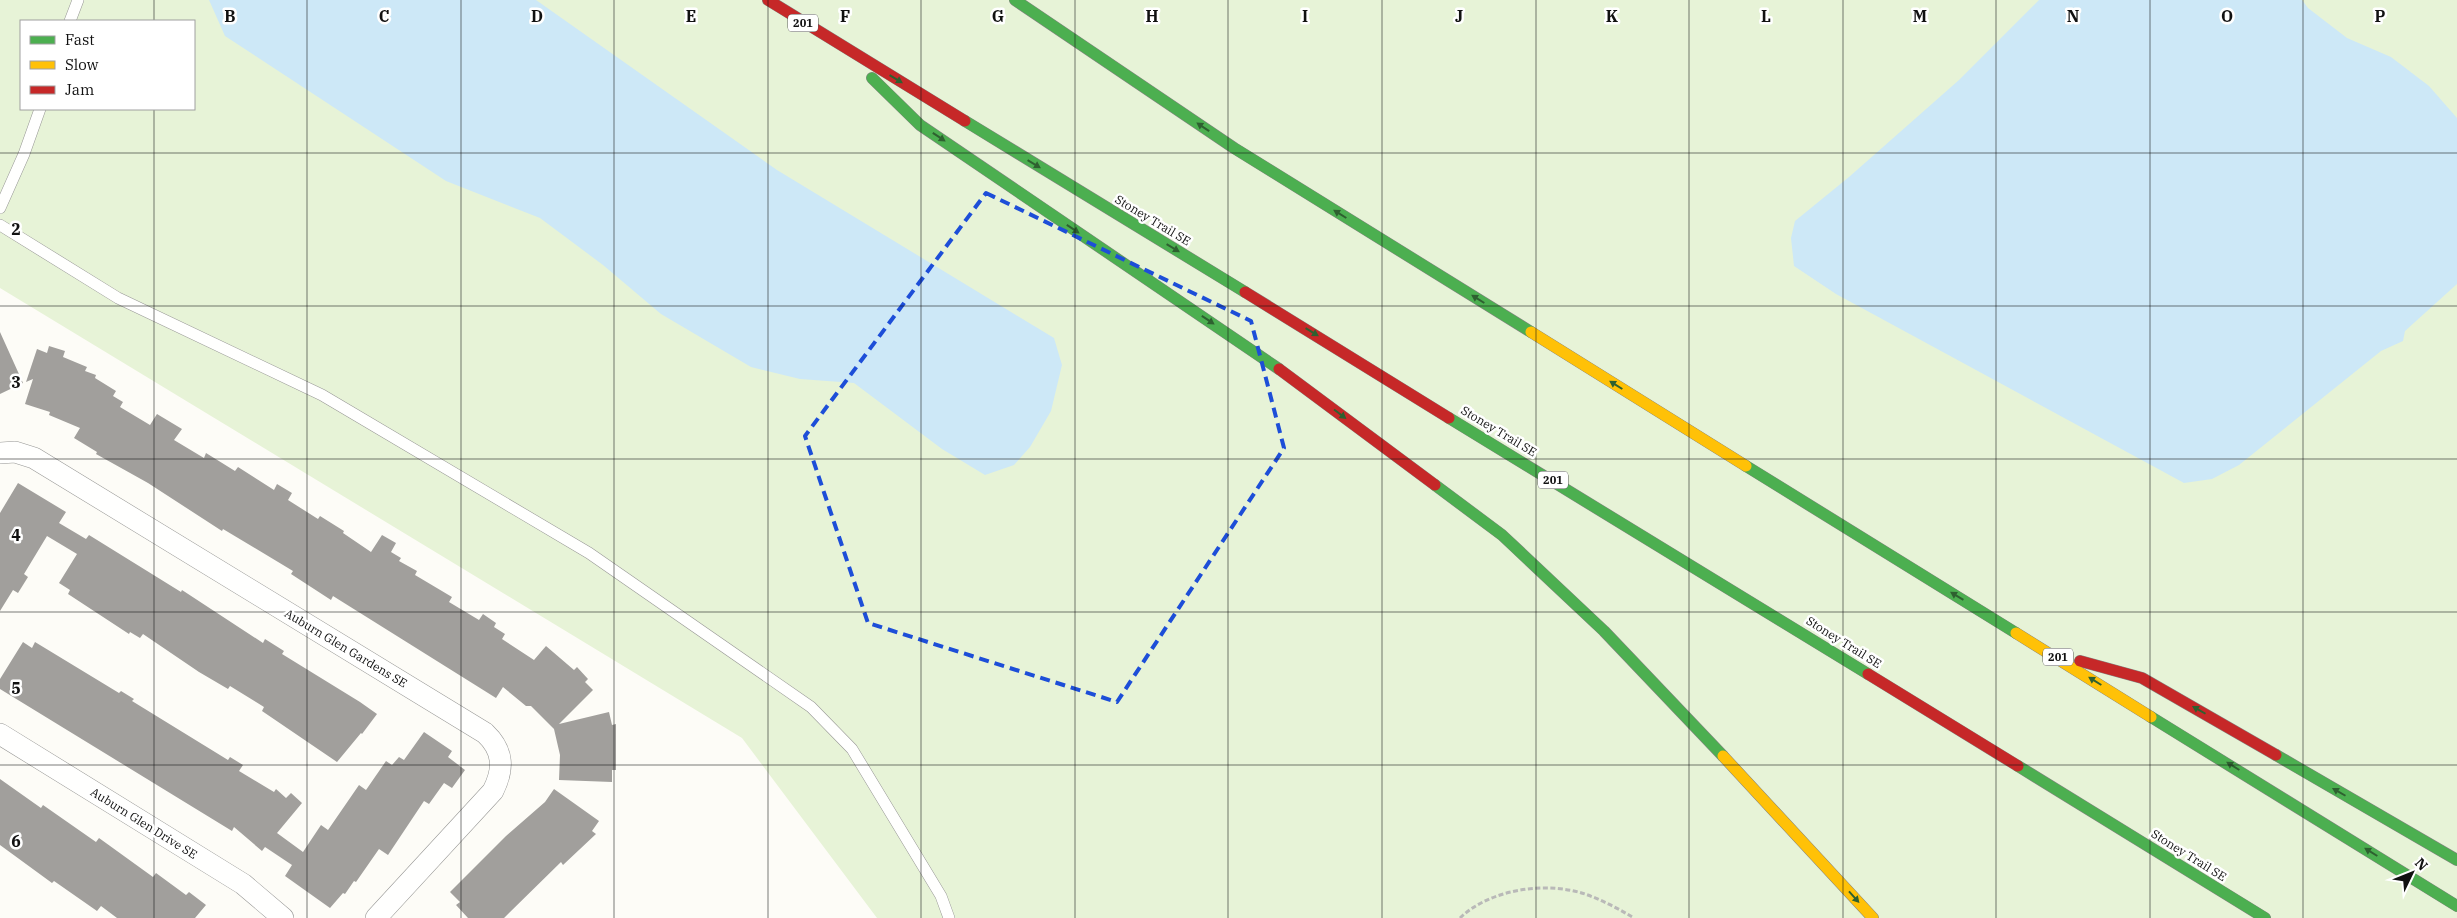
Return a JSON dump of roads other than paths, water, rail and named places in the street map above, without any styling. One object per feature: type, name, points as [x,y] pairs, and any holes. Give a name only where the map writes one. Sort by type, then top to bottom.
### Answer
[{"type":"highway","name":"Stoney Trail SE","points":[[768,0],[2265,918]]},
{"type":"highway","name":"201","points":[[1015,0],[1234,148],[2457,906]]},
{"type":"highway","points":[[839,45],[920,125],[1274,365],[1502,535],[1604,631],[1749,783],[1872,918]]},
{"type":"highway","points":[[2051,653],[2142,678],[2457,860]]},
{"type":"street","name":"Auburn Glen Gardens SE","points":[[0,453],[15,452],[34,458],[477,728],[494,742],[500,752],[502,765],[500,778],[493,791],[376,918]]},
{"type":"street","name":"Auburn Glen Drive SE","points":[[0,734],[243,884],[284,918]]},
{"type":"lane","points":[[70,20],[78,0]]},
{"type":"lane","points":[[0,208],[24,154],[40,110]]},
{"type":"lane","points":[[0,225],[118,298],[322,395],[564,538],[589,553],[811,707],[852,749],[942,896],[949,918]]},
{"type":"water","points":[[209,0],[536,0],[777,170],[1054,338],[1062,365],[1051,411],[1030,447],[1014,465],[985,475],[942,449],[854,383],[800,379],[751,367],[661,314],[603,265],[540,218],[446,181],[225,36]]},
{"type":"water","points":[[2039,0],[2302,0],[2308,8],[2347,38],[2391,57],[2429,86],[2457,118],[2457,284],[2405,331],[2403,341],[2381,351],[2239,465],[2212,479],[2184,483],[1836,294],[1794,266],[1791,238],[1795,221],[1849,177],[1959,80]]}]
